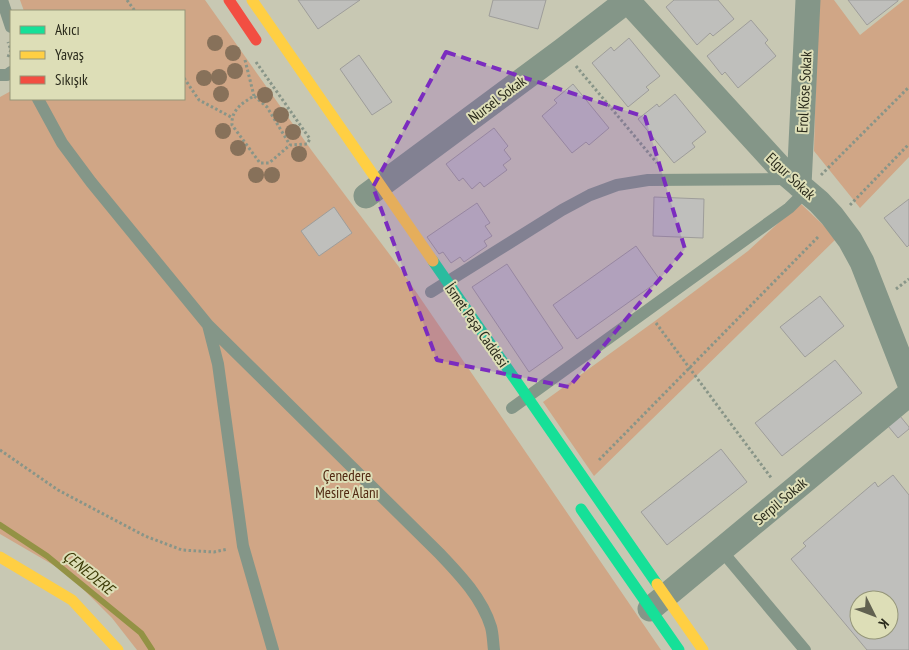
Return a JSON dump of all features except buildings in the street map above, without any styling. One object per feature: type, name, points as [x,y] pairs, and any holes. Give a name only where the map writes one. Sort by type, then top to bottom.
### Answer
[{"type":"main road","points":[[228,0],[265,52]]},
{"type":"main road","name":"İsmet Paşa Caddesi","points":[[252,0],[369,194],[447,282],[583,478],[658,602],[679,650]]},
{"type":"main road","name":"İsmet Paşa Caddesi","points":[[575,500],[658,602],[702,650]]},
{"type":"main road","points":[[0,557],[72,600],[118,650]]},
{"type":"street","name":"Nursel Sokak","points":[[369,194],[627,0]]},
{"type":"street","name":"Elgur Sokak","points":[[627,0],[785,173],[819,202],[850,240],[862,262],[909,382]]},
{"type":"street","name":"Erol Köse Sokak","points":[[799,185],[808,0]]},
{"type":"street","name":"Serpil Sokak","points":[[658,602],[909,394]]},
{"type":"lane","points":[[2,0],[10,24]]},
{"type":"lane","points":[[39,100],[62,143],[208,325],[464,580],[480,603],[488,619],[494,650]]},
{"type":"lane","points":[[431,292],[562,210],[590,195],[617,185],[648,180],[799,185],[789,208],[512,408]]},
{"type":"lane","points":[[208,325],[218,364],[243,546],[274,650]]},
{"type":"lane","points":[[721,550],[805,650]]},
{"type":"path","points":[[563,50],[671,180]]},
{"type":"path","points":[[244,55],[254,96],[268,107],[290,145]]},
{"type":"path","points":[[253,58],[310,139],[307,144],[290,145],[269,163],[260,163],[232,125],[231,117],[238,107],[254,96]]},
{"type":"path","points":[[185,79],[199,100],[231,117]]},
{"type":"path","points":[[799,185],[909,87]]},
{"type":"path","points":[[583,478],[909,144]]},
{"type":"path","points":[[647,310],[785,497]]},
{"type":"path","points":[[0,450],[58,490],[145,536],[182,550],[214,552],[243,546]]},
{"type":"highlighted area","points":[[446,52],[645,117],[685,249],[569,387],[437,360],[373,187]]},
{"type":"green space","name":"Çenedere Mesire Alanı","points":[[20,0],[205,0],[312,151],[399,267],[661,650],[137,650],[112,618],[67,573],[0,534],[0,97],[10,92],[10,100],[185,100],[185,10],[24,10]]},
{"type":"green space","points":[[818,0],[834,0],[860,35],[904,0],[909,0],[909,157],[860,208],[814,151]]},
{"type":"green space","points":[[800,203],[837,238],[594,476],[543,402],[748,251]]},
{"type":"waterway","name":"ÇENEDERE","points":[[0,525],[47,556],[141,633],[152,650]]},
{"type":"traffic: fast","points":[[433,261],[657,584]]},
{"type":"traffic: fast","points":[[581,509],[679,650]]},
{"type":"traffic: slow","points":[[252,0],[433,261]]},
{"type":"traffic: slow","points":[[0,557],[72,600],[118,650]]},
{"type":"traffic: slow","points":[[657,584],[703,650]]},
{"type":"traffic: jam","points":[[229,0],[256,40]]}]
